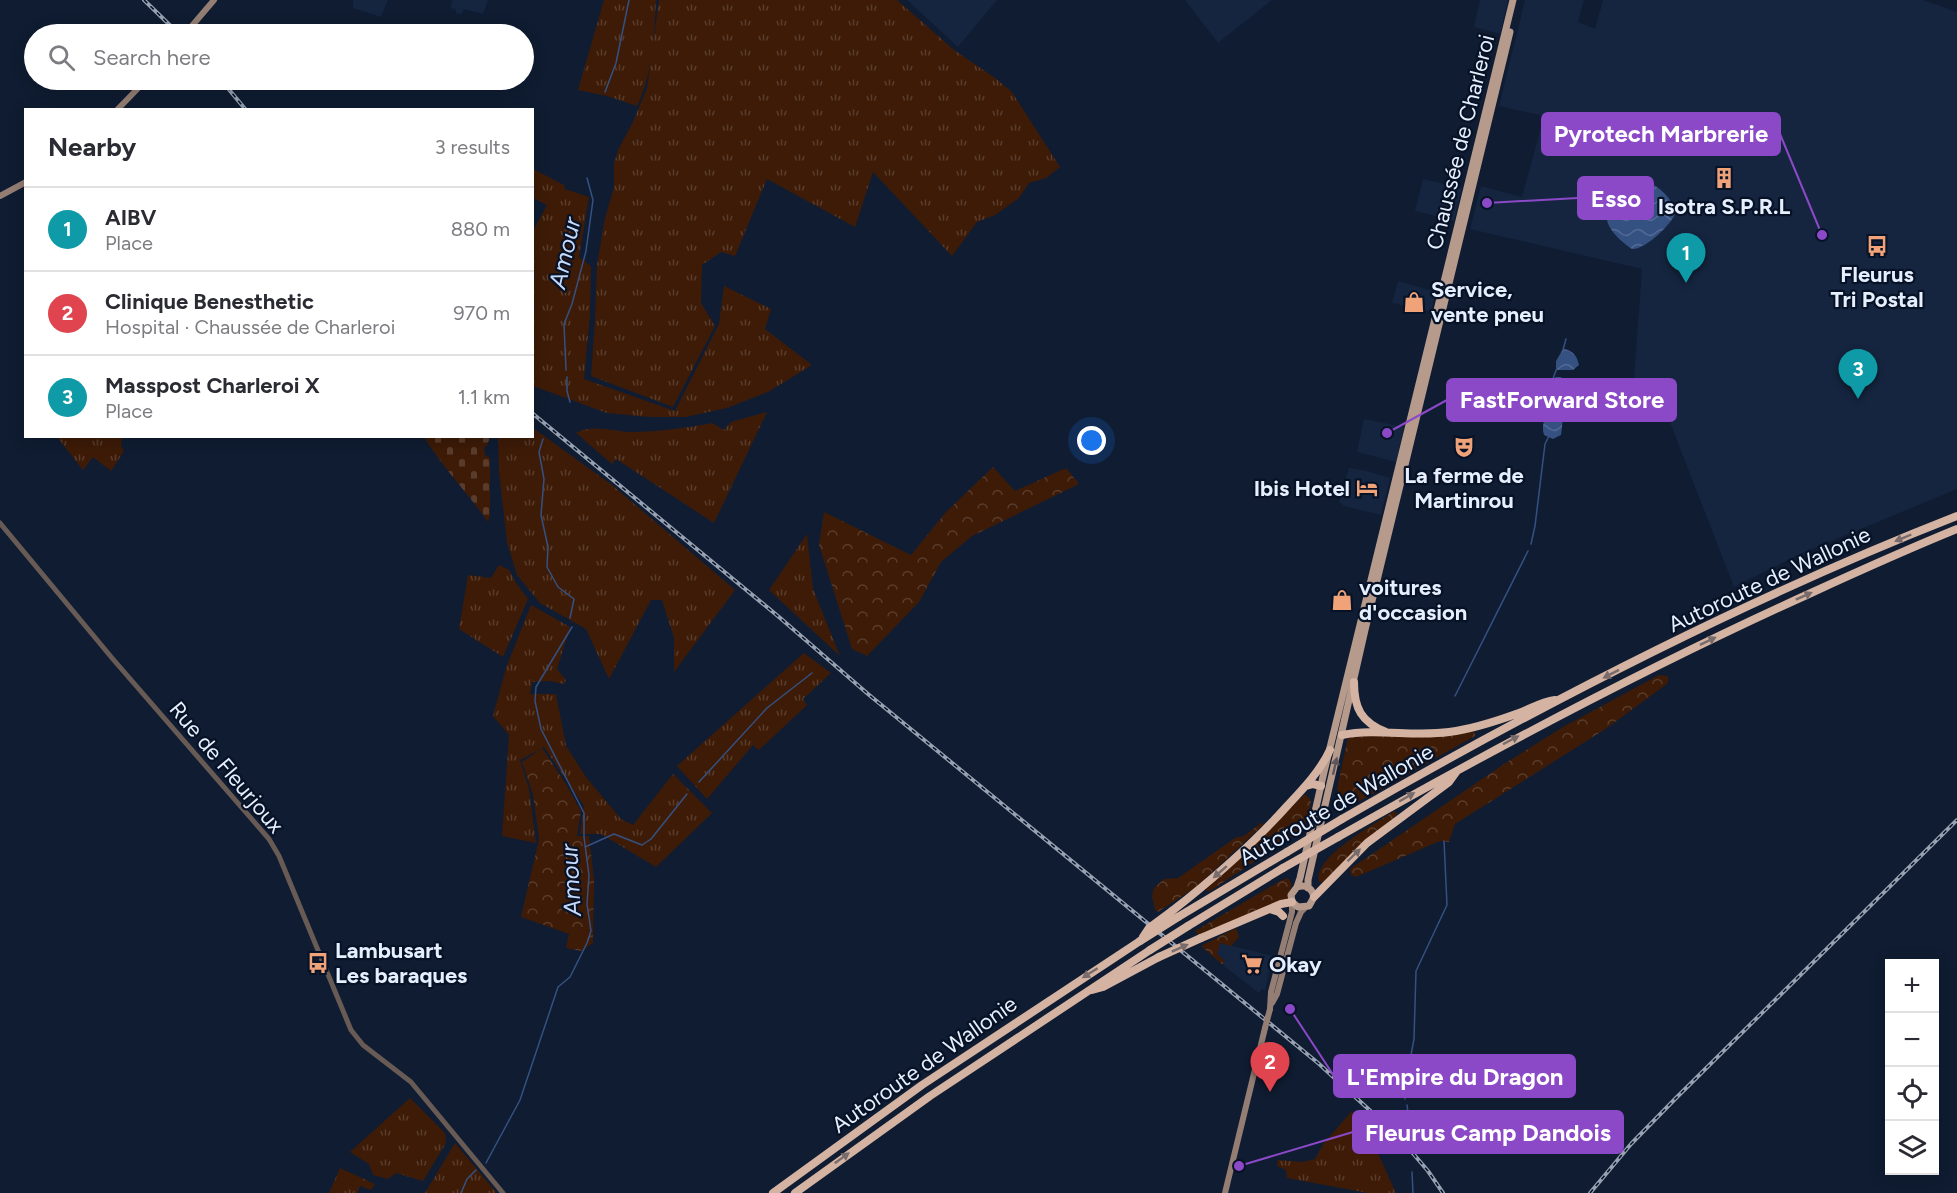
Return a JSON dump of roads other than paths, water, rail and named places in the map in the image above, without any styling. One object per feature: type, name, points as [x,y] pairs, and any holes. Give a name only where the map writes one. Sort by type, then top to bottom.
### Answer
[{"type":"highway","name":"Autoroute de Wallonie","points":[[773,1193],[922,1085],[1140,941],[1149,928],[1562,699],[1745,608],[1874,550],[1957,516]]},
{"type":"highway","name":"Autoroute de Wallonie","points":[[795,1193],[930,1096],[1083,992],[1283,868],[1459,768],[1569,710],[1750,620],[1957,529]]},
{"type":"highway","points":[[1354,682],[1355,702],[1359,711],[1373,725],[1390,733]]},
{"type":"highway","points":[[1342,735],[1425,734],[1473,727],[1499,720],[1543,702],[1562,699]]},
{"type":"highway","points":[[1175,914],[1279,815],[1320,768],[1331,747]]},
{"type":"highway","points":[[1314,897],[1367,843],[1449,782],[1459,768]]},
{"type":"highway","points":[[1306,786],[1313,784],[1321,786]]},
{"type":"highway","points":[[1083,992],[1103,987],[1201,938],[1269,909],[1292,902]]},
{"type":"highway","points":[[1269,909],[1283,916]]},
{"type":"main road","points":[[194,24],[214,0]]},
{"type":"main road","name":"Chaussée de Charleroi","points":[[1297,887],[1513,0]]},
{"type":"main road","name":"Chaussée de Charleroi","points":[[1308,888],[1354,682],[1518,0]]},
{"type":"main road","points":[[119,108],[136,90]]},
{"type":"main road","points":[[0,196],[24,183]]},
{"type":"main road","points":[[1331,747],[1342,735]]},
{"type":"main road","points":[[1321,786],[1327,797]]},
{"type":"main road","points":[[1279,973],[1301,912],[1311,904],[1314,897],[1308,888],[1303,886],[1297,887],[1291,895],[1292,912],[1281,954]]},
{"type":"main road","points":[[1292,902],[1298,907],[1305,908]]},
{"type":"main road","points":[[1225,1193],[1265,1028],[1277,994],[1286,922],[1283,916]]},
{"type":"street","name":"Rue de Fleurjoux","points":[[0,523],[112,658],[269,839],[279,856],[351,1030],[363,1045],[411,1082],[503,1193]]},
{"type":"water","points":[[1646,182],[1664,193],[1676,212],[1657,235],[1644,245],[1632,249],[1611,230],[1607,215],[1637,187]]},
{"type":"water","points":[[1563,349],[1572,352],[1577,359],[1579,365],[1573,370],[1556,370],[1556,361]]},
{"type":"water","points":[[1561,377],[1564,381],[1561,435],[1553,439],[1544,435],[1543,429],[1552,379]]},
{"type":"waterway","name":"Amour","points":[[605,92],[616,63],[629,0]]},
{"type":"waterway","name":"Amour","points":[[566,370],[564,324],[572,304],[586,251],[593,200],[587,178]]},
{"type":"waterway","points":[[1563,350],[1566,339]]},
{"type":"waterway","points":[[1552,381],[1557,368]]},
{"type":"waterway","name":"Amour","points":[[567,377],[570,402]]},
{"type":"waterway","points":[[1531,544],[1545,444],[1549,436]]},
{"type":"waterway","name":"Amour","points":[[543,439],[539,452],[544,479],[541,515],[548,547],[547,567],[558,587],[574,599],[570,618]]},
{"type":"waterway","points":[[1455,696],[1528,551]]},
{"type":"waterway","name":"Amour","points":[[486,1163],[520,1100],[558,987],[570,977],[591,931],[587,904],[589,875],[584,837],[584,813],[541,729],[535,701],[536,687],[572,627]]},
{"type":"waterway","points":[[699,782],[767,708],[812,673]]},
{"type":"waterway","points":[[585,847],[614,834],[642,845],[651,839],[687,794]]},
{"type":"waterway","points":[[1405,1099],[1404,1092],[1414,1039],[1416,971],[1447,905],[1444,841]]},
{"type":"waterway","points":[[1407,1105],[1411,1137]]},
{"type":"waterway","name":"Amour","points":[[461,1193],[467,1179],[476,1170]]},
{"type":"waterway","points":[[1412,1172],[1413,1193]]},
{"type":"railway","points":[[144,0],[169,24]]},
{"type":"railway","points":[[229,90],[244,108]]},
{"type":"railway","points":[[534,415],[779,617],[868,694],[1318,1063],[1399,1137],[1443,1193]]},
{"type":"railway","points":[[1590,1193],[1631,1144],[1676,1098],[1957,820]]},
{"type":"place","name":"Isotra S.P.R.L","points":[[1724,178]]},
{"type":"place","name":"Esso","points":[[1487,203]]},
{"type":"place","name":"Pyrotech Marbrerie","points":[[1822,235]]},
{"type":"place","name":"Fleurus Tri Postal","points":[[1877,246]]},
{"type":"place","name":"AIBV","points":[[1686,283]]},
{"type":"place","name":"Service, vente pneu","points":[[1414,302]]},
{"type":"place","name":"Masspost Charleroi X","points":[[1858,399]]},
{"type":"place","name":"FastForward Store","points":[[1387,433]]},
{"type":"place","name":"La ferme de Martinrou","points":[[1464,447]]},
{"type":"place","name":"Ibis Hotel","points":[[1367,488]]},
{"type":"place","name":"voitures d'occasion","points":[[1342,600]]},
{"type":"place","name":"Lambusart Les baraques","points":[[318,963]]},
{"type":"place","name":"Okay","points":[[1252,964]]},
{"type":"place","name":"L'Empire du Dragon","points":[[1290,1009]]},
{"type":"place","name":"Clinique Benesthetic","points":[[1270,1092]]},
{"type":"place","name":"Fleurus Camp Dandois","points":[[1239,1166]]}]
